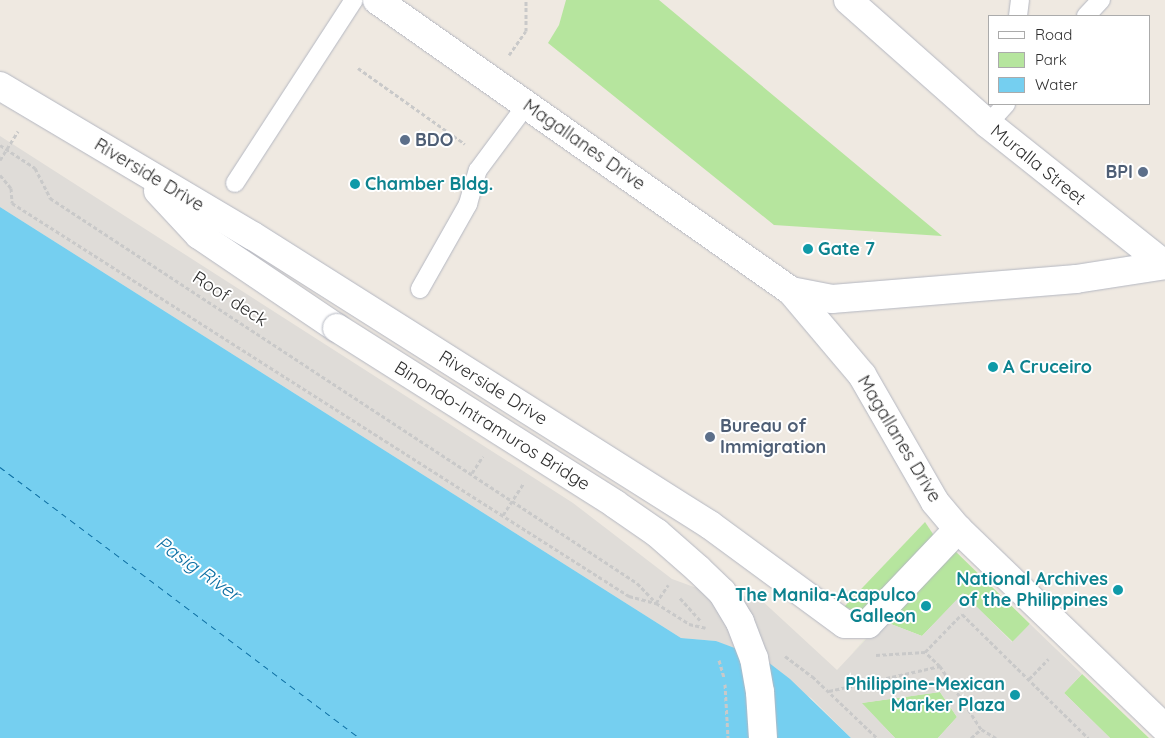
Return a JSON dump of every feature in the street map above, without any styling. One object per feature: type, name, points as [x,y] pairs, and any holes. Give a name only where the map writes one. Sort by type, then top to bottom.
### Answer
[{"type":"street","name":"Magallanes Drive","points":[[377,0],[791,291],[862,375],[929,493],[958,529],[1165,728]]},
{"type":"street","name":"Muralla Street","points":[[848,0],[988,124],[1165,265]]},
{"type":"street","name":"Riverside Drive","points":[[0,86],[253,236],[710,525],[845,624],[868,624],[958,529]]},
{"type":"street","name":"Binondo-Intramuros Bridge","points":[[139,170],[199,235],[337,328],[615,504],[657,533],[698,569],[722,592],[740,622],[759,684],[763,738]]},
{"type":"street","name":"Magallanes Drive","points":[[791,291],[832,299],[1076,279],[1165,265]]},
{"type":"lane","points":[[235,183],[354,0]]},
{"type":"lane","points":[[1018,15],[1020,0]]},
{"type":"lane","points":[[1087,15],[1101,0]]},
{"type":"lane","points":[[420,288],[468,204],[478,170],[526,104]]},
{"type":"lane","points":[[988,124],[1005,105]]},
{"type":"path","points":[[491,80],[526,31],[528,7],[526,0]]},
{"type":"path","points":[[358,68],[465,144]]},
{"type":"path","points":[[0,160],[11,143]]},
{"type":"path","name":"Roof deck","points":[[0,145],[35,168],[50,198],[637,583],[656,603],[629,596],[503,515]]},
{"type":"path","points":[[0,175],[11,188],[12,203],[503,515],[524,482]]},
{"type":"path","points":[[666,583],[672,590]]},
{"type":"path","points":[[678,596],[707,631]]},
{"type":"path","points":[[866,656],[925,652],[962,614],[1088,738]]},
{"type":"path","points":[[925,652],[940,666],[980,729],[996,738]]},
{"type":"path","points":[[718,653],[725,683],[728,738]]},
{"type":"path","points":[[1028,679],[1050,657]]},
{"type":"path","points":[[877,738],[829,692],[940,666]]},
{"type":"path","points":[[972,738],[980,729]]},
{"type":"green space","points":[[566,0],[659,0],[942,236],[774,225],[548,43],[559,25]]},
{"type":"green space","points":[[925,522],[933,534],[932,541],[864,613],[844,607]]},
{"type":"green space","points":[[952,548],[1030,624],[1013,642],[963,594],[922,636],[883,621],[852,653]]},
{"type":"green space","points":[[1082,674],[1149,738],[1110,738],[1064,693]]},
{"type":"green space","points":[[940,692],[957,717],[938,738],[895,738],[861,703]]},
{"type":"shaded area","points":[[0,136],[573,503],[672,579],[694,587],[760,599],[837,670],[883,621],[922,636],[963,593],[1012,642],[1030,624],[1082,674],[1064,693],[1110,738],[938,738],[957,717],[940,692],[862,703],[895,738],[851,738],[811,698],[716,641],[681,638],[0,207]]},
{"type":"water","name":"Pasig River","points":[[0,207],[681,638],[716,641],[764,659],[790,679],[851,738],[0,738]]},
{"type":"ferry route","points":[[0,467],[360,738]]},
{"type":"place","name":"BDO","points":[[405,140]]},
{"type":"place","name":"BPI","points":[[1143,172]]},
{"type":"place","name":"Chamber Bldg.","points":[[355,184]]},
{"type":"place","name":"Gate 7","points":[[808,249]]},
{"type":"place","name":"A Cruceiro","points":[[993,367]]},
{"type":"place","name":"Bureau of Immigration","points":[[710,437]]},
{"type":"place","name":"National Archives of the Philippines","points":[[1118,590]]},
{"type":"place","name":"The Manila-Acapulco Galleon","points":[[926,606]]},
{"type":"place","name":"Philippine-Mexican Marker Plaza","points":[[1015,695]]}]
